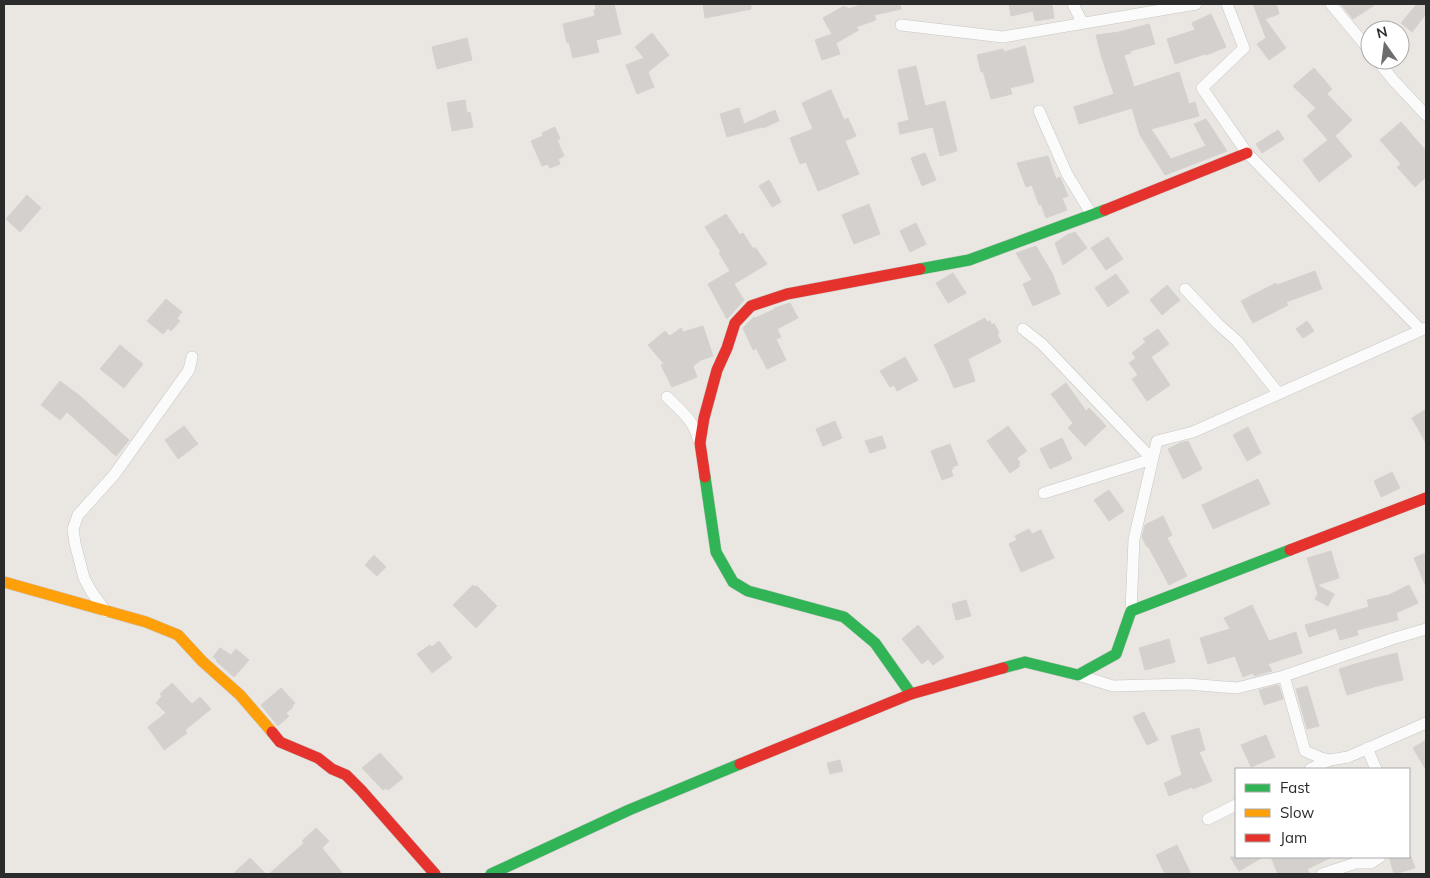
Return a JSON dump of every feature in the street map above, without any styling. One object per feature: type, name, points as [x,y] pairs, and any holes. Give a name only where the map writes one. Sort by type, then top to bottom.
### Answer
[{"type":"street","points":[[1073,4],[1082,22]]},
{"type":"street","points":[[901,26],[1003,37],[1196,4]]},
{"type":"street","points":[[1078,675],[1116,654],[1131,611],[1134,539],[1157,441],[1193,432],[1423,329],[1247,153],[1202,88],[1244,48],[1227,4]]},
{"type":"street","points":[[1331,4],[1360,40]]},
{"type":"street","points":[[1385,70],[1426,115]]},
{"type":"street","points":[[1039,111],[1067,174],[1092,215]]},
{"type":"street","points":[[700,444],[704,418],[717,370],[735,323],[751,306],[787,294],[969,260],[1092,215],[1247,153]]},
{"type":"street","points":[[1185,288],[1218,324],[1237,341],[1279,394]]},
{"type":"street","points":[[1023,329],[1042,344],[1152,459]]},
{"type":"street","points":[[106,612],[90,591],[84,578],[73,529],[78,515],[114,475],[189,370],[192,357]]},
{"type":"street","points":[[667,397],[690,420],[696,429],[700,444],[716,552],[733,582],[748,591],[844,617],[875,643],[911,694]]},
{"type":"street","points":[[1044,493],[1152,459]]},
{"type":"street","points":[[1131,611],[1426,498]]},
{"type":"street","points":[[4,582],[146,622],[178,635],[202,661],[240,695],[280,742],[318,758],[346,775],[435,874]]},
{"type":"street","points":[[491,874],[629,810],[911,694],[1025,662],[1113,686],[1187,684],[1237,688],[1284,676],[1426,628]]},
{"type":"street","points":[[1284,676],[1305,751],[1330,760]]},
{"type":"street","points":[[1312,768],[1330,760],[1348,756],[1426,722]]},
{"type":"street","points":[[1367,748],[1376,768]]},
{"type":"street","points":[[1208,818],[1235,805]]},
{"type":"street","points":[[1322,874],[1356,863],[1371,862],[1378,858]]},
{"type":"building","points":[[595,4],[614,4],[621,34],[596,40],[599,52],[573,58],[569,42],[567,43],[563,24],[595,16]]},
{"type":"building","points":[[703,4],[751,4],[751,9],[705,18]]},
{"type":"building","points":[[864,4],[900,4],[901,9],[874,15],[876,20],[856,27],[859,30],[836,43],[840,54],[822,60],[815,40],[832,34],[823,18],[844,6],[848,9]]},
{"type":"building","points":[[1009,4],[1052,4],[1054,18],[1035,21],[1033,11],[1011,16]]},
{"type":"building","points":[[1253,4],[1276,4],[1279,14],[1265,19],[1286,48],[1269,60],[1257,44],[1266,38]]},
{"type":"building","points":[[1341,4],[1376,4],[1353,19]]},
{"type":"building","points":[[1417,4],[1426,4],[1426,14],[1412,32],[1410,30],[1410,20],[1404,20]]},
{"type":"building","points":[[1211,14],[1226,47],[1175,64],[1167,39],[1195,30],[1192,23]]},
{"type":"building","points":[[1149,24],[1155,44],[1130,51],[1131,53],[1124,55],[1134,87],[1179,72],[1189,104],[1195,102],[1199,116],[1151,129],[1171,159],[1206,146],[1194,124],[1206,119],[1227,151],[1165,175],[1140,135],[1132,108],[1079,124],[1074,107],[1114,94],[1096,35],[1119,32]]},
{"type":"building","points":[[652,33],[669,55],[648,72],[654,87],[637,94],[626,65],[644,58],[635,47]]},
{"type":"building","points":[[467,38],[472,60],[437,69],[432,47]]},
{"type":"building","points":[[1025,46],[1034,82],[1010,88],[1012,94],[991,99],[977,55],[1003,49],[1004,52]]},
{"type":"building","points":[[916,66],[925,106],[945,101],[957,151],[940,156],[933,127],[900,134],[898,123],[909,120],[898,70]]},
{"type":"building","points":[[1314,68],[1332,89],[1327,94],[1352,120],[1335,136],[1352,156],[1319,182],[1303,160],[1328,140],[1307,116],[1316,108],[1293,86]]},
{"type":"building","points":[[831,90],[844,120],[848,118],[856,136],[845,141],[859,174],[818,191],[806,162],[800,164],[790,138],[813,129],[802,103]]},
{"type":"building","points":[[465,100],[467,113],[470,112],[473,127],[452,131],[447,103]]},
{"type":"building","points":[[739,108],[744,124],[775,110],[779,121],[763,128],[727,137],[720,114]]},
{"type":"building","points":[[1401,122],[1426,151],[1426,177],[1415,187],[1397,167],[1401,164],[1380,140]]},
{"type":"building","points":[[555,127],[560,139],[557,140],[564,156],[558,159],[560,164],[550,168],[548,164],[542,166],[531,141],[543,136],[542,133]]},
{"type":"building","points":[[1278,130],[1284,139],[1262,153],[1256,144]]},
{"type":"building","points":[[925,153],[936,180],[922,186],[911,158]]},
{"type":"building","points":[[1048,156],[1056,179],[1060,177],[1068,196],[1062,198],[1067,210],[1046,218],[1032,185],[1026,187],[1017,163]]},
{"type":"building","points":[[769,180],[781,202],[772,207],[759,186]]},
{"type":"building","points":[[27,195],[41,208],[20,232],[6,219]]},
{"type":"building","points":[[869,204],[880,234],[854,244],[842,215]]},
{"type":"building","points":[[726,214],[740,235],[743,233],[753,249],[755,247],[767,264],[734,284],[744,300],[727,319],[708,284],[730,271],[719,253],[721,252],[705,227]]},
{"type":"building","points":[[916,223],[926,244],[910,252],[900,231]]},
{"type":"building","points":[[1075,232],[1087,248],[1063,265],[1055,243]]},
{"type":"building","points":[[1108,237],[1123,259],[1106,270],[1091,248]]},
{"type":"building","points":[[1036,246],[1052,273],[1060,294],[1033,306],[1023,284],[1032,280],[1016,253]]},
{"type":"building","points":[[1315,271],[1322,289],[1286,302],[1288,305],[1253,323],[1241,301],[1276,283],[1277,285]]},
{"type":"building","points":[[953,273],[966,293],[948,303],[936,283]]},
{"type":"building","points":[[1116,274],[1129,292],[1108,307],[1095,288]]},
{"type":"building","points":[[1167,285],[1180,300],[1162,315],[1150,300]]},
{"type":"building","points":[[166,299],[182,312],[177,318],[180,321],[171,331],[168,328],[163,334],[147,321]]},
{"type":"building","points":[[790,303],[798,318],[777,329],[781,337],[776,339],[786,360],[767,369],[756,348],[753,350],[743,328],[754,317]]},
{"type":"building","points":[[985,318],[992,325],[994,323],[1001,342],[968,359],[975,381],[954,388],[934,345]]},
{"type":"building","points":[[1307,321],[1314,331],[1303,338],[1296,329]]},
{"type":"building","points":[[703,326],[713,356],[701,360],[693,366],[697,377],[672,387],[661,365],[664,364],[648,345],[665,331],[670,336],[681,328],[683,332]]},
{"type":"building","points":[[1158,329],[1169,344],[1151,357],[1170,385],[1147,401],[1132,379],[1138,375],[1129,363],[1136,358],[1132,353],[1146,342],[1143,339]]},
{"type":"building","points":[[120,345],[143,364],[124,388],[100,369]]},
{"type":"building","points":[[905,357],[918,380],[897,391],[894,385],[890,387],[880,371]]},
{"type":"building","points":[[60,381],[80,396],[129,440],[116,456],[67,412],[60,420],[41,405]]},
{"type":"building","points":[[1066,383],[1086,411],[1089,408],[1106,426],[1085,446],[1068,428],[1073,423],[1051,394]]},
{"type":"building","points":[[1426,409],[1426,443],[1412,418]]},
{"type":"building","points":[[835,421],[842,438],[823,446],[816,429]]},
{"type":"building","points":[[184,426],[198,444],[178,459],[165,440]]},
{"type":"building","points":[[1008,426],[1027,451],[1017,458],[1020,466],[1010,473],[987,441]]},
{"type":"building","points":[[1248,427],[1261,453],[1247,461],[1233,435]]},
{"type":"building","points":[[882,436],[886,448],[870,453],[865,441]]},
{"type":"building","points":[[1062,438],[1072,459],[1050,469],[1040,449]]},
{"type":"building","points":[[1188,441],[1202,469],[1183,479],[1168,449]]},
{"type":"building","points":[[950,444],[958,465],[952,467],[953,476],[942,480],[931,451]]},
{"type":"building","points":[[1392,472],[1400,488],[1381,497],[1374,481]]},
{"type":"building","points":[[1258,479],[1270,504],[1213,529],[1202,505]]},
{"type":"building","points":[[1109,490],[1124,511],[1109,521],[1094,500]]},
{"type":"building","points":[[1163,516],[1172,535],[1167,538],[1187,576],[1169,585],[1142,537],[1145,525]]},
{"type":"building","points":[[1029,529],[1032,534],[1041,530],[1054,558],[1021,572],[1009,544],[1017,540],[1015,536]]},
{"type":"building","points":[[1331,551],[1339,578],[1317,585],[1334,594],[1328,606],[1315,599],[1318,594],[1307,558]]},
{"type":"building","points":[[1426,553],[1426,587],[1414,558]]},
{"type":"building","points":[[374,555],[386,567],[377,576],[365,565]]},
{"type":"building","points":[[473,585],[477,586],[497,606],[476,628],[453,605]]},
{"type":"building","points":[[1409,585],[1418,603],[1396,613],[1398,620],[1357,630],[1358,635],[1340,640],[1336,628],[1309,637],[1305,625],[1369,607],[1367,600],[1389,595]]},
{"type":"building","points":[[966,600],[971,616],[956,620],[952,604]]},
{"type":"building","points":[[1252,605],[1269,641],[1296,632],[1302,653],[1268,664],[1272,671],[1254,676],[1253,673],[1243,677],[1235,656],[1208,664],[1200,638],[1230,629],[1224,618]]},
{"type":"building","points":[[918,625],[944,657],[933,665],[928,659],[922,664],[902,639]]},
{"type":"building","points":[[1169,639],[1175,662],[1145,670],[1139,648]]},
{"type":"building","points":[[439,641],[452,658],[432,673],[417,654],[430,645],[432,647]]},
{"type":"building","points":[[220,648],[231,655],[236,649],[249,660],[234,677],[213,657]]},
{"type":"building","points":[[1397,653],[1403,680],[1347,695],[1339,669]]},
{"type":"building","points":[[172,683],[192,704],[200,697],[211,709],[185,730],[187,733],[164,750],[148,727],[166,713],[156,703],[162,696],[160,694]]},
{"type":"building","points":[[1278,685],[1283,699],[1264,705],[1259,690]]},
{"type":"building","points":[[1307,686],[1319,726],[1307,729],[1296,689]]},
{"type":"building","points":[[281,688],[295,703],[286,713],[289,716],[278,726],[261,705]]},
{"type":"building","points":[[1144,712],[1158,740],[1147,745],[1133,717]]},
{"type":"building","points":[[1199,728],[1205,750],[1199,752],[1212,781],[1169,796],[1164,783],[1182,775],[1171,736]]},
{"type":"building","points":[[1266,735],[1275,757],[1251,767],[1241,745]]},
{"type":"building","points":[[1426,740],[1426,770],[1413,748]]},
{"type":"building","points":[[380,753],[403,778],[388,790],[386,788],[383,790],[362,768]]},
{"type":"building","points":[[840,760],[843,771],[830,774],[827,763]]},
{"type":"building","points":[[316,828],[329,841],[322,848],[343,874],[269,874],[304,843],[302,841]]},
{"type":"building","points":[[1177,845],[1191,874],[1165,874],[1156,855]]},
{"type":"building","points":[[1230,857],[1261,858],[1239,871]]},
{"type":"building","points":[[1411,857],[1415,868],[1394,874],[1389,858]]},
{"type":"building","points":[[250,858],[266,874],[233,874]]},
{"type":"building","points":[[1271,858],[1330,858],[1307,869],[1310,874],[1278,874]]},
{"type":"traffic: fast","points":[[920,269],[969,260],[1105,210]]},
{"type":"traffic: fast","points":[[705,477],[716,552],[733,582],[748,591],[844,617],[875,643],[911,694]]},
{"type":"traffic: fast","points":[[1003,668],[1025,662],[1078,675],[1116,654],[1131,611],[1290,550]]},
{"type":"traffic: fast","points":[[491,874],[629,810],[740,764]]},
{"type":"traffic: slow","points":[[4,582],[146,622],[178,635],[202,661],[240,695],[272,732]]},
{"type":"traffic: jam","points":[[1105,210],[1247,153]]},
{"type":"traffic: jam","points":[[705,477],[700,443],[704,418],[717,370],[735,323],[751,306],[787,294],[920,269]]},
{"type":"traffic: jam","points":[[1290,550],[1426,498]]},
{"type":"traffic: jam","points":[[740,764],[911,694],[1003,668]]},
{"type":"traffic: jam","points":[[272,732],[280,742],[318,758],[332,769],[346,775],[435,874]]}]
